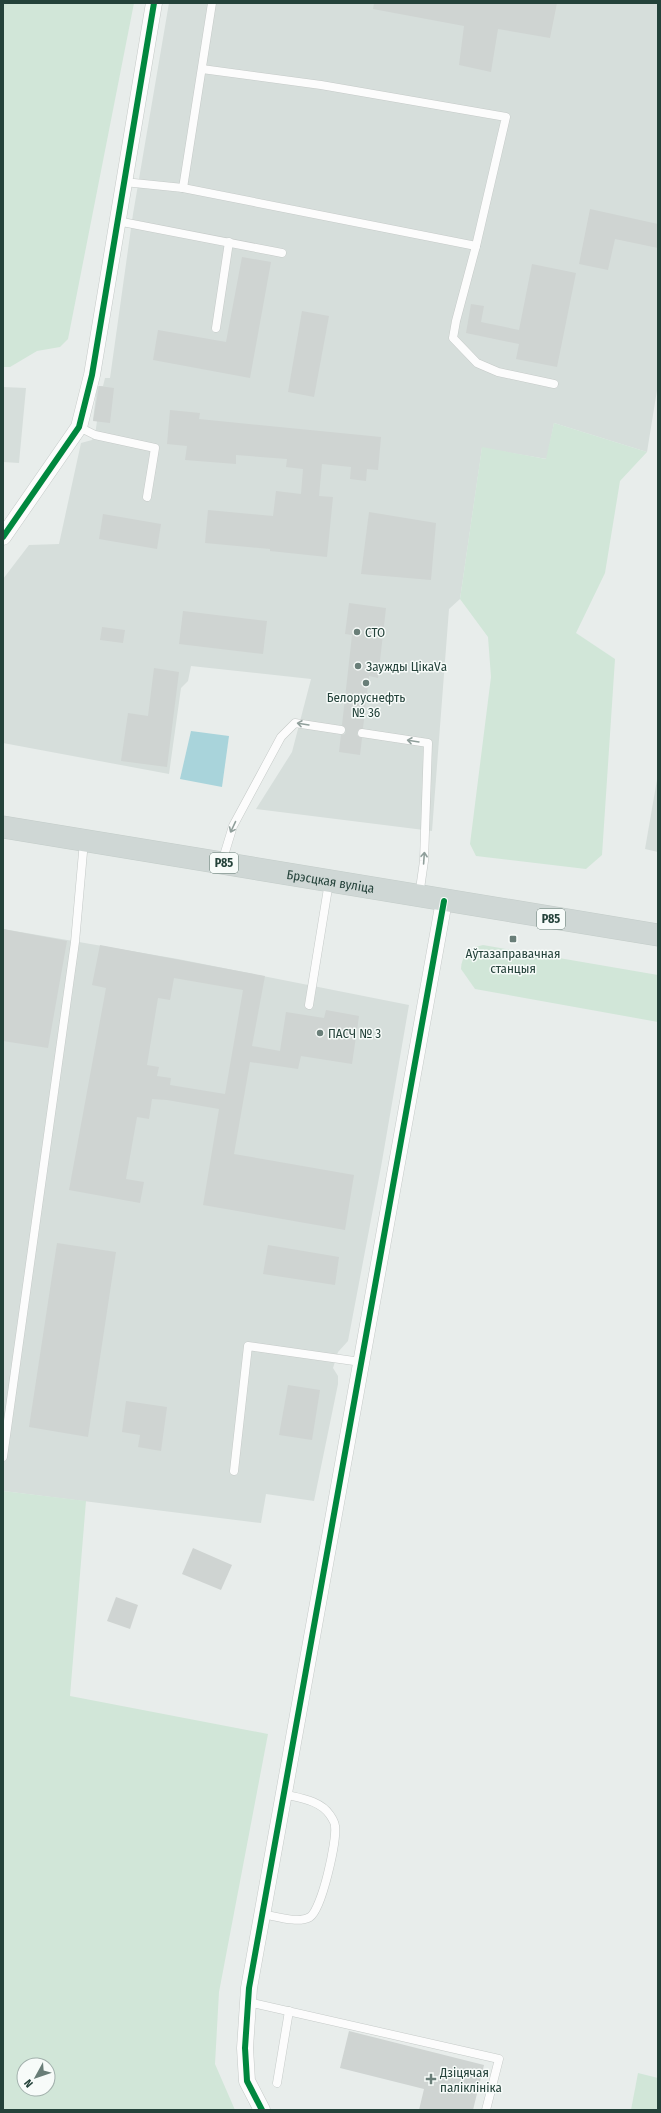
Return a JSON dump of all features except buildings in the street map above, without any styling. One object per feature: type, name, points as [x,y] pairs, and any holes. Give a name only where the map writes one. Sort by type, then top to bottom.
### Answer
[{"type":"main road","name":"Брэсцкая вуліца","points":[[3,827],[329,879],[444,901],[658,935]]},
{"type":"street","points":[[3,537],[79,427],[92,375],[154,3]]},
{"type":"street","points":[[262,2110],[247,2081],[245,2048],[248,2002],[283,1794],[444,901]]},
{"type":"lane","points":[[183,188],[212,3]]},
{"type":"lane","points":[[202,69],[320,85],[506,117],[453,338],[477,363],[498,372],[554,384]]},
{"type":"lane","points":[[124,182],[183,188],[476,246]]},
{"type":"lane","points":[[117,221],[282,253]]},
{"type":"lane","points":[[216,328],[229,242]]},
{"type":"lane","points":[[79,427],[95,435],[155,448],[147,497]]},
{"type":"lane","points":[[222,862],[233,826],[281,737],[295,723],[341,730]]},
{"type":"lane","points":[[362,733],[428,743],[424,861],[419,896]]},
{"type":"lane","points":[[3,1456],[75,942],[84,840]]},
{"type":"lane","points":[[309,1005],[329,879]]},
{"type":"lane","points":[[234,1470],[248,1346],[361,1362]]},
{"type":"lane","points":[[262,1914],[303,1920],[311,1916],[318,1907],[334,1850],[335,1826],[329,1814],[315,1803],[283,1794]]},
{"type":"lane","points":[[248,2002],[499,2058],[486,2110]]},
{"type":"lane","points":[[277,2083],[289,2011]]},
{"type":"shaded area","points":[[169,3],[658,3],[658,384],[647,452],[554,423],[547,459],[482,448],[460,599],[449,609],[432,831],[256,809],[292,752],[311,679],[191,666],[188,681],[181,688],[169,774],[3,743],[3,579],[29,545],[59,544],[81,443],[92,440],[95,435],[97,421],[93,420],[97,386],[103,386],[105,378],[110,378],[133,214]]},
{"type":"shaded area","points":[[3,387],[26,388],[19,463],[3,462]]},
{"type":"shaded area","points":[[658,774],[658,852],[645,849]]},
{"type":"shaded area","points":[[3,929],[178,959],[409,1005],[381,1167],[348,1341],[338,1352],[333,1368],[338,1376],[338,1384],[314,1501],[266,1494],[261,1523],[3,1491]]},
{"type":"green space","points":[[3,3],[134,3],[68,339],[60,347],[37,351],[10,367],[3,367]]},
{"type":"green space","points":[[554,423],[647,452],[620,481],[605,573],[576,633],[615,659],[602,855],[586,869],[476,856],[470,844],[491,677],[488,637],[460,599],[482,447],[546,459]]},
{"type":"green space","points":[[483,945],[658,975],[658,1022],[475,989],[461,969],[461,964],[470,950]]},
{"type":"green space","points":[[3,1491],[86,1501],[70,1696],[268,1734],[219,1992],[215,2064],[235,2110],[3,2110]]},
{"type":"green space","points":[[638,2073],[658,2078],[658,2110],[631,2110]]},
{"type":"water","points":[[191,731],[229,736],[222,787],[180,779]]},
{"type":"cycle path","points":[[3,537],[79,427],[92,375],[154,3]]},
{"type":"cycle path","points":[[262,2110],[247,2081],[245,2048],[249,1988],[444,901]]},
{"type":"place","name":"СТО","points":[[357,632]]},
{"type":"place","name":"Заужды ЦікаVа","points":[[358,666]]},
{"type":"place","name":"Белоруснефть № 36","points":[[366,683]]},
{"type":"place","name":"Аўтазаправачная станцыя","points":[[513,939]]},
{"type":"place","name":"ПАСЧ № 3","points":[[320,1033]]},
{"type":"place","name":"Дзіцячая паліклініка","points":[[431,2079]]}]
